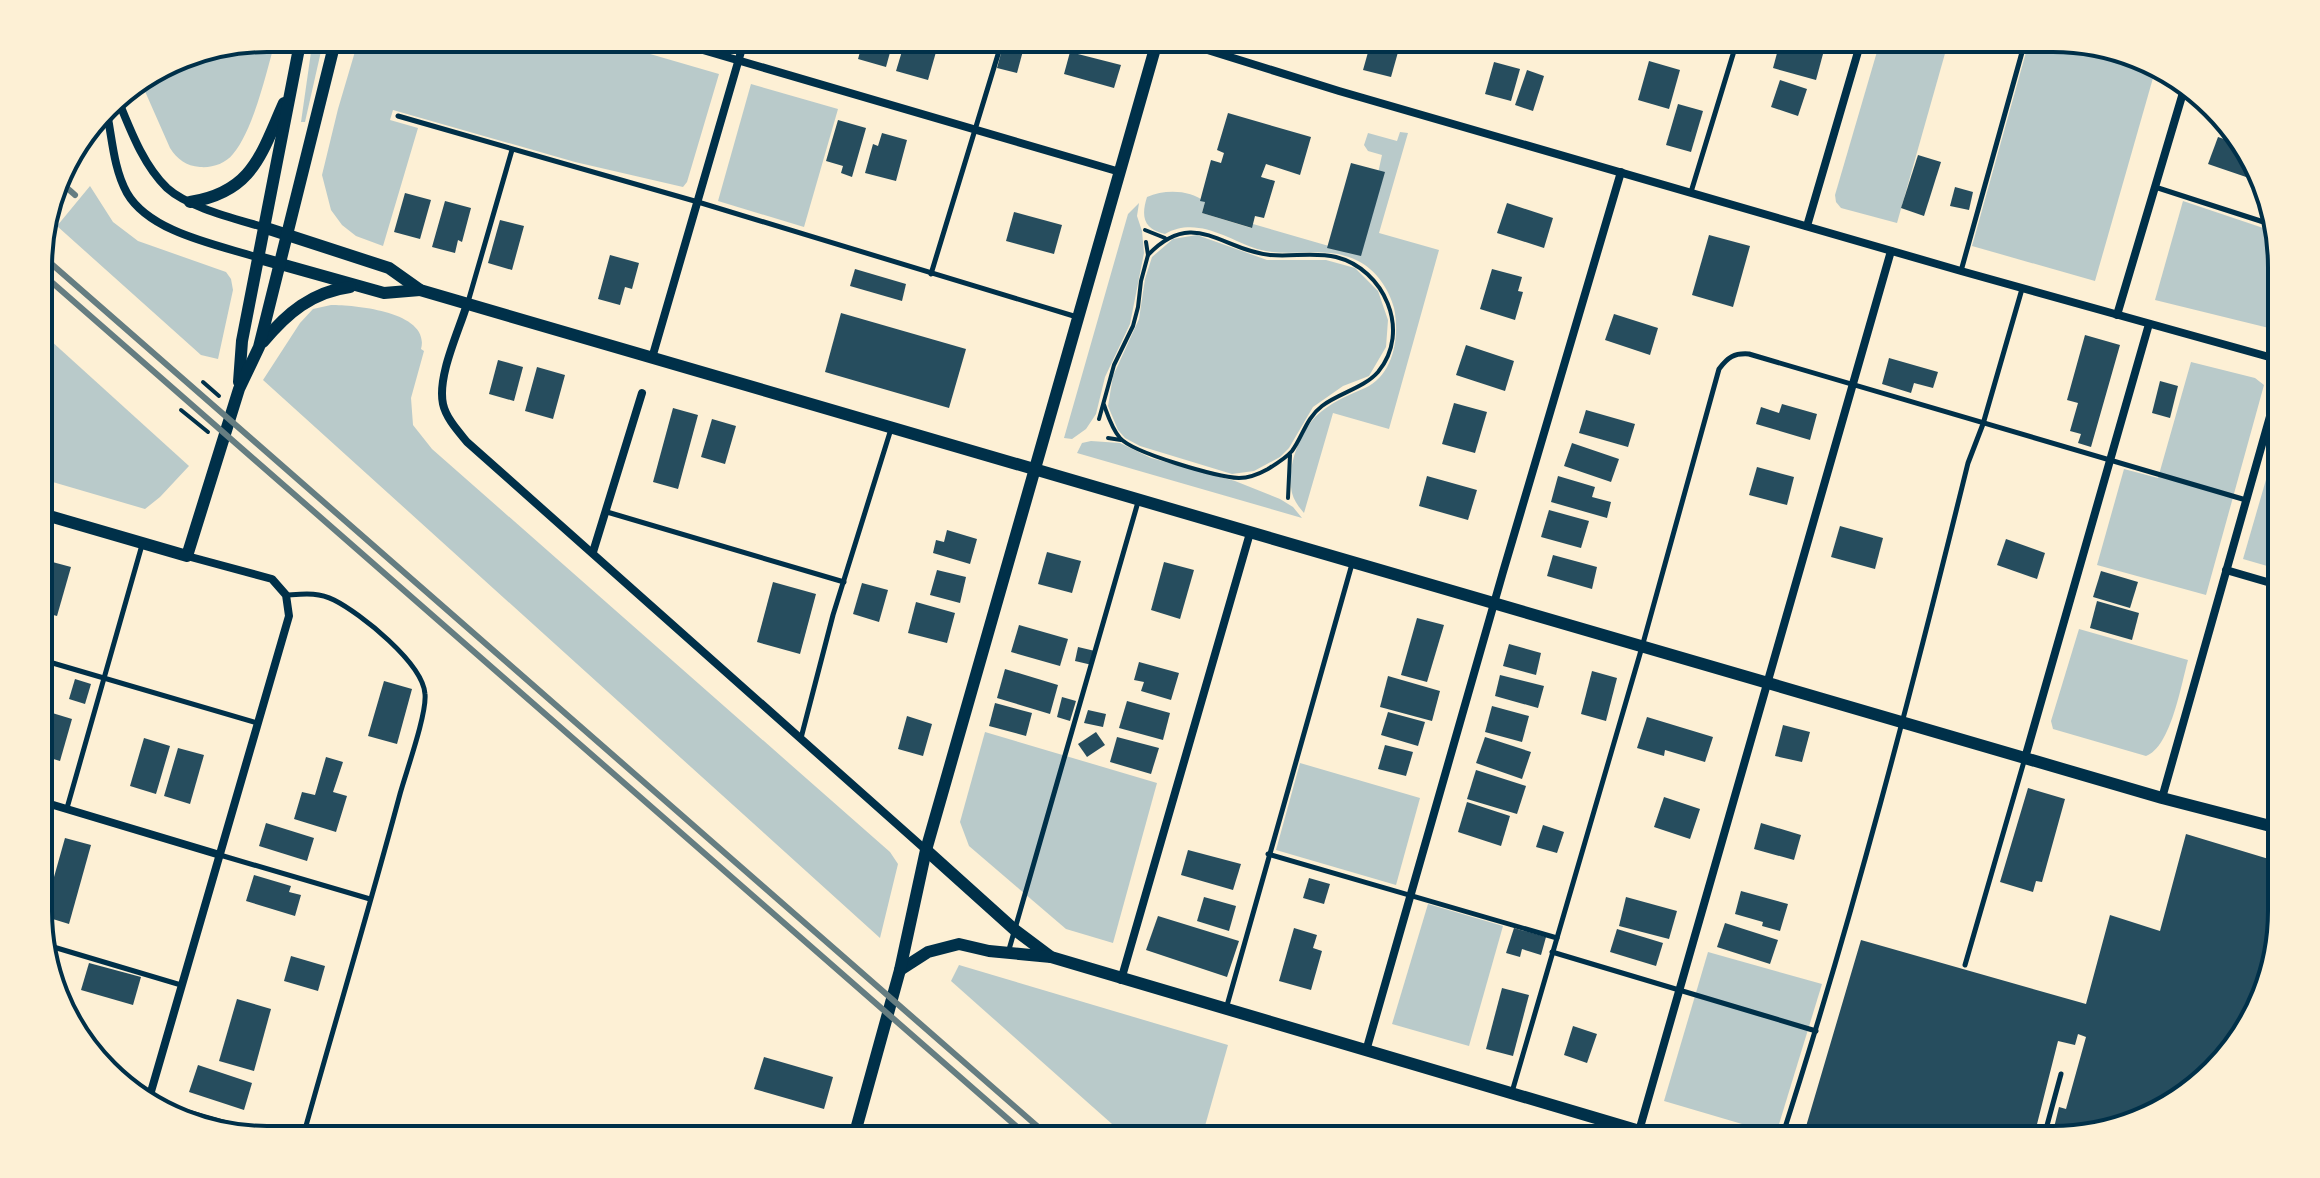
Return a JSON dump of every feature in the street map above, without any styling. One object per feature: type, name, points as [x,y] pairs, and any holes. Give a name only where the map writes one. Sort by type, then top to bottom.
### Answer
[{"type":"street","points":[[239,389],[242,341],[298,52]]},
{"type":"street","points":[[187,556],[239,389],[259,347],[333,52]]},
{"type":"street","points":[[708,52],[1120,172]]},
{"type":"street","points":[[652,358],[741,52]]},
{"type":"street","points":[[857,1126],[900,970],[926,850],[1154,52]]},
{"type":"street","points":[[1216,52],[2022,289],[2268,356]]},
{"type":"street","points":[[1807,226],[1858,52]]},
{"type":"street","points":[[190,202],[214,198],[239,183],[256,164],[292,86]]},
{"type":"street","points":[[2117,315],[2182,95]]},
{"type":"street","points":[[121,109],[152,170],[168,189],[190,202],[389,268],[420,290],[1767,684],[2162,798],[2268,825]]},
{"type":"street","points":[[108,122],[127,194],[151,217],[182,234],[384,293],[420,290]]},
{"type":"street","points":[[1366,1051],[1493,604],[1621,172]]},
{"type":"street","points":[[1640,1126],[1891,251]]},
{"type":"street","points":[[259,347],[276,327],[304,303],[336,289],[358,286]]},
{"type":"street","points":[[467,304],[443,382],[443,405],[453,425],[467,442],[1015,930],[1051,957]]},
{"type":"street","points":[[2025,758],[2149,324]]},
{"type":"street","points":[[593,552],[642,393]]},
{"type":"street","points":[[2162,798],[2268,423]]},
{"type":"street","points":[[52,517],[272,579],[286,595],[289,616],[151,1092]]},
{"type":"street","points":[[1121,980],[1250,533]]},
{"type":"street","points":[[2226,570],[2268,582]]},
{"type":"street","points":[[52,805],[220,855]]},
{"type":"street","points":[[900,970],[928,952],[959,944],[1051,957],[1622,1126]]},
{"type":"lane","points":[[931,274],[999,52]]},
{"type":"lane","points":[[1691,192],[1734,52]]},
{"type":"lane","points":[[1961,271],[2022,52]]},
{"type":"lane","points":[[398,116],[698,202],[1078,318]]},
{"type":"lane","points":[[467,304],[512,150]]},
{"type":"lane","points":[[2155,187],[2263,222]]},
{"type":"lane","points":[[1785,1126],[1816,1031],[1968,463],[1983,424],[2022,289]]},
{"type":"lane","points":[[1512,1093],[1642,647],[1687,478],[1719,369],[1726,359],[1737,353],[1749,354],[2246,500]]},
{"type":"lane","points":[[801,739],[844,582],[891,429]]},
{"type":"lane","points":[[1008,953],[1139,501]]},
{"type":"lane","points":[[607,512],[844,582]]},
{"type":"lane","points":[[67,809],[142,544]]},
{"type":"lane","points":[[1226,1010],[1352,563]]},
{"type":"lane","points":[[286,595],[319,595],[334,600],[360,617],[414,668],[425,694],[424,708],[306,1126]]},
{"type":"lane","points":[[52,663],[257,723]]},
{"type":"lane","points":[[1965,965],[2025,758]]},
{"type":"lane","points":[[1268,854],[1557,938]]},
{"type":"lane","points":[[220,855],[370,899]]},
{"type":"lane","points":[[56,948],[182,985]]},
{"type":"lane","points":[[1552,952],[1816,1031]]},
{"type":"lane","points":[[2047,1126],[2061,1074]]},
{"type":"path","points":[[1145,230],[1167,238]]},
{"type":"path","points":[[1108,438],[1121,440],[1168,460],[1237,478],[1249,477],[1267,470],[1290,453],[1306,423],[1318,409],[1337,394],[1366,383],[1388,356],[1392,317],[1386,296],[1373,277],[1356,264],[1335,257],[1266,255],[1194,231],[1167,238],[1148,255]]},
{"type":"path","points":[[1099,419],[1107,385],[1138,307],[1148,255],[1146,242]]},
{"type":"path","points":[[1104,405],[1121,440]]},
{"type":"path","points":[[181,410],[222,444]]},
{"type":"path","points":[[1288,498],[1290,453]]},
{"type":"shaded area","points":[[272,52],[247,130],[230,157],[218,165],[200,167],[182,161],[170,148],[144,90],[172,74],[211,59]]},
{"type":"shaded area","points":[[311,52],[321,52],[305,122],[301,122]]},
{"type":"shaded area","points":[[355,52],[643,52],[719,74],[683,187],[575,162],[393,110],[390,120],[418,128],[383,246],[356,236],[342,225],[331,210],[322,175]]},
{"type":"shaded area","points":[[1877,52],[1945,52],[1897,223],[1841,208],[1835,195]]},
{"type":"shaded area","points":[[2026,52],[2095,56],[2122,63],[2153,77],[2095,281],[1972,246]]},
{"type":"shaded area","points":[[751,84],[838,109],[804,227],[718,201]]},
{"type":"shaded area","points":[[1400,132],[1408,133],[1379,233],[1439,250],[1389,429],[1333,413],[1304,513],[1292,493],[1291,471],[1297,448],[1314,418],[1338,401],[1375,382],[1389,364],[1395,342],[1396,319],[1389,294],[1371,269],[1346,256],[1321,252],[1270,252],[1200,228],[1177,229],[1165,234],[1158,232],[1146,221],[1145,204],[1147,197],[1154,194],[1185,193],[1205,202],[1202,213],[1251,228],[1253,224],[1360,255],[1382,155],[1368,151],[1364,145],[1368,133],[1397,141]]},
{"type":"shaded area","points":[[90,186],[113,222],[138,241],[226,272],[233,290],[218,359],[201,355],[57,226]]},
{"type":"shaded area","points":[[2183,201],[2264,228],[2268,328],[2155,300]]},
{"type":"shaded area","points":[[1139,203],[1137,216],[1144,253],[1130,324],[1105,377],[1096,414],[1086,429],[1072,439],[1064,438],[1128,214]]},
{"type":"shaded area","points":[[1197,235],[1267,260],[1326,260],[1355,268],[1378,291],[1388,320],[1386,347],[1369,376],[1343,386],[1313,407],[1289,448],[1280,457],[1254,471],[1232,474],[1140,446],[1118,430],[1108,406],[1113,376],[1139,319],[1152,257],[1173,239]]},
{"type":"shaded area","points":[[331,305],[389,313],[415,327],[421,336],[421,349],[424,351],[411,398],[413,425],[432,449],[890,852],[898,864],[880,938],[263,380],[300,323],[313,309]]},
{"type":"shaded area","points":[[52,342],[189,466],[145,509],[52,482]]},
{"type":"shaded area","points":[[2191,362],[2255,378],[2264,385],[2206,595],[2097,565],[2124,469],[2158,478]]},
{"type":"shaded area","points":[[1082,443],[1120,443],[1151,458],[1235,481],[1280,499],[1293,507],[1302,518],[1077,453]]},
{"type":"shaded area","points":[[2268,473],[2268,566],[2243,559]]},
{"type":"shaded area","points":[[2079,629],[2188,660],[2168,728],[2155,750],[2146,756],[2053,729],[2051,721]]},
{"type":"shaded area","points":[[985,732],[1157,783],[1113,943],[1066,929],[969,846],[960,822]]},
{"type":"shaded area","points":[[1300,763],[1420,798],[1396,885],[1276,850]]},
{"type":"shaded area","points":[[1428,904],[1503,926],[1469,1046],[1392,1024]]},
{"type":"shaded area","points":[[1708,952],[1822,984],[1778,1126],[1749,1126],[1664,1101]]},
{"type":"shaded area","points":[[959,965],[1228,1045],[1205,1126],[1114,1126],[951,981]]},
{"type":"building","points":[[860,52],[890,52],[886,67],[858,59]]},
{"type":"building","points":[[902,52],[936,52],[928,80],[896,71]]},
{"type":"building","points":[[1001,52],[1023,52],[1017,73],[997,68]]},
{"type":"building","points":[[1070,52],[1121,65],[1114,88],[1064,74]]},
{"type":"building","points":[[1368,52],[1398,52],[1391,77],[1363,70]]},
{"type":"building","points":[[1777,52],[1823,54],[1816,80],[1773,68]]},
{"type":"building","points":[[1649,61],[1680,70],[1669,109],[1638,100]]},
{"type":"building","points":[[1494,62],[1520,69],[1511,101],[1485,94]]},
{"type":"building","points":[[1527,70],[1544,76],[1533,111],[1515,105]]},
{"type":"building","points":[[1780,80],[1807,89],[1798,116],[1771,107]]},
{"type":"building","points":[[1678,104],[1703,111],[1691,152],[1666,145]]},
{"type":"building","points":[[1228,113],[1311,137],[1300,175],[1266,164],[1261,177],[1275,181],[1264,218],[1255,216],[1252,228],[1202,213],[1205,202],[1200,201],[1211,160],[1221,163],[1224,153],[1217,150]]},
{"type":"building","points":[[838,120],[866,128],[852,177],[841,173],[843,166],[826,161]]},
{"type":"building","points":[[882,133],[907,140],[896,181],[865,173],[873,144],[878,146]]},
{"type":"building","points":[[2218,137],[2226,140],[2248,178],[2208,164]]},
{"type":"building","points":[[1918,155],[1941,162],[1924,216],[1901,208]]},
{"type":"building","points":[[1351,163],[1385,172],[1361,256],[1327,248]]},
{"type":"building","points":[[1955,187],[1973,192],[1969,210],[1950,206]]},
{"type":"building","points":[[405,193],[431,200],[420,239],[394,232]]},
{"type":"building","points":[[445,201],[471,208],[462,242],[458,240],[455,253],[432,247]]},
{"type":"building","points":[[1507,203],[1553,218],[1544,248],[1497,233]]},
{"type":"building","points":[[1014,212],[1062,225],[1054,254],[1006,241]]},
{"type":"building","points":[[500,220],[524,226],[512,270],[488,263]]},
{"type":"building","points":[[1709,235],[1750,246],[1733,307],[1692,295]]},
{"type":"building","points":[[610,255],[639,263],[632,289],[625,287],[620,305],[598,299]]},
{"type":"building","points":[[855,269],[906,284],[902,301],[850,286]]},
{"type":"building","points":[[1492,269],[1522,277],[1518,291],[1523,292],[1515,320],[1480,309]]},
{"type":"building","points":[[841,313],[966,349],[949,408],[825,372]]},
{"type":"building","points":[[1614,314],[1658,328],[1650,355],[1605,340]]},
{"type":"building","points":[[2085,335],[2120,345],[2091,447],[2078,443],[2081,434],[2070,431],[2078,403],[2067,400]]},
{"type":"building","points":[[1466,345],[1514,361],[1505,391],[1456,375]]},
{"type":"building","points":[[1889,358],[1938,372],[1933,388],[1914,383],[1911,393],[1882,384]]},
{"type":"building","points":[[498,360],[523,367],[514,401],[489,394]]},
{"type":"building","points":[[537,367],[565,375],[553,419],[525,411]]},
{"type":"building","points":[[2160,381],[2178,386],[2170,418],[2152,413]]},
{"type":"building","points":[[1454,403],[1487,412],[1475,453],[1442,444]]},
{"type":"building","points":[[1782,404],[1817,414],[1810,440],[1756,424],[1761,407],[1779,413]]},
{"type":"building","points":[[673,408],[698,415],[678,489],[653,482]]},
{"type":"building","points":[[1586,410],[1635,424],[1628,447],[1579,433]]},
{"type":"building","points":[[712,419],[736,426],[725,464],[701,457]]},
{"type":"building","points":[[1572,443],[1619,459],[1611,482],[1564,466]]},
{"type":"building","points":[[1757,467],[1794,477],[1787,505],[1749,495]]},
{"type":"building","points":[[1427,476],[1477,490],[1468,520],[1419,506]]},
{"type":"building","points":[[1558,476],[1595,487],[1592,497],[1611,502],[1607,518],[1551,502]]},
{"type":"building","points":[[1549,510],[1589,521],[1581,548],[1541,537]]},
{"type":"building","points":[[1840,526],[1883,538],[1875,569],[1831,557]]},
{"type":"building","points":[[947,530],[977,539],[970,564],[933,553],[936,540],[944,542]]},
{"type":"building","points":[[2006,539],[2045,553],[2037,579],[1997,565]]},
{"type":"building","points":[[1047,552],[1081,561],[1072,593],[1038,584]]},
{"type":"building","points":[[1553,555],[1597,567],[1592,589],[1547,576]]},
{"type":"building","points":[[52,562],[71,567],[57,616],[52,615]]},
{"type":"building","points":[[1164,562],[1194,570],[1180,619],[1151,610]]},
{"type":"building","points":[[937,570],[966,577],[960,603],[930,595]]},
{"type":"building","points":[[2101,571],[2138,582],[2130,608],[2093,597]]},
{"type":"building","points":[[773,582],[816,594],[800,654],[757,642]]},
{"type":"building","points":[[862,583],[888,590],[879,622],[853,614]]},
{"type":"building","points":[[2097,601],[2139,613],[2132,640],[2090,628]]},
{"type":"building","points":[[916,602],[955,613],[947,643],[908,633]]},
{"type":"building","points":[[1417,618],[1444,625],[1427,682],[1401,675]]},
{"type":"building","points":[[1019,625],[1068,639],[1060,666],[1011,652]]},
{"type":"building","points":[[1509,644],[1541,653],[1536,675],[1503,666]]},
{"type":"building","points":[[1078,647],[1095,651],[1092,665],[1075,661]]},
{"type":"building","points":[[1139,662],[1179,673],[1171,700],[1141,691],[1144,682],[1134,680]]},
{"type":"building","points":[[1005,669],[1058,685],[1050,714],[997,698]]},
{"type":"building","points":[[1592,671],[1617,678],[1606,721],[1581,714]]},
{"type":"building","points":[[1500,675],[1544,686],[1538,708],[1495,696]]},
{"type":"building","points":[[1388,676],[1440,691],[1432,721],[1380,707]]},
{"type":"building","points":[[75,679],[91,684],[85,704],[69,699]]},
{"type":"building","points":[[384,681],[412,689],[397,744],[368,736]]},
{"type":"building","points":[[1062,697],[1076,701],[1070,721],[1057,717]]},
{"type":"building","points":[[1127,701],[1170,713],[1163,740],[1119,728]]},
{"type":"building","points":[[995,703],[1032,713],[1026,736],[989,726]]},
{"type":"building","points":[[1492,706],[1529,716],[1522,742],[1485,732]]},
{"type":"building","points":[[1088,710],[1106,714],[1103,727],[1084,723]]},
{"type":"building","points":[[1388,712],[1425,722],[1418,746],[1381,735]]},
{"type":"building","points":[[52,713],[72,719],[60,761],[52,759]]},
{"type":"building","points":[[907,716],[932,724],[923,756],[898,749]]},
{"type":"building","points":[[1647,717],[1713,737],[1705,762],[1665,750],[1664,756],[1637,748]]},
{"type":"building","points":[[1783,725],[1810,732],[1802,762],[1775,756]]},
{"type":"building","points":[[1096,732],[1105,745],[1087,757],[1078,744]]},
{"type":"building","points":[[1117,737],[1159,748],[1151,774],[1110,762]]},
{"type":"building","points":[[1485,737],[1531,752],[1522,779],[1476,763]]},
{"type":"building","points":[[144,738],[170,746],[156,794],[130,786]]},
{"type":"building","points":[[1385,745],[1413,752],[1406,776],[1378,769]]},
{"type":"building","points":[[178,748],[204,755],[190,804],[164,796]]},
{"type":"building","points":[[326,757],[343,762],[333,792],[347,796],[336,832],[294,819],[302,792],[315,795]]},
{"type":"building","points":[[1476,770],[1526,786],[1517,814],[1467,799]]},
{"type":"building","points":[[2028,788],[2065,799],[2042,882],[2036,881],[2033,892],[2000,882]]},
{"type":"building","points":[[1664,797],[1700,809],[1690,839],[1654,827]]},
{"type":"building","points":[[1467,802],[1510,816],[1501,846],[1458,832]]},
{"type":"building","points":[[266,823],[314,838],[307,861],[259,846]]},
{"type":"building","points":[[1761,823],[1801,835],[1794,860],[1754,849]]},
{"type":"building","points":[[1543,825],[1564,832],[1557,853],[1536,847]]},
{"type":"building","points":[[2186,834],[2268,859],[2268,925],[2264,953],[2246,1006],[2232,1031],[2195,1073],[2148,1104],[2095,1122],[2054,1126],[2059,1107],[2066,1109],[2086,1037],[2078,1034],[2075,1045],[2058,1041],[2037,1126],[1806,1126],[1861,940],[2086,1004],[2110,915],[2160,931]]},
{"type":"building","points":[[65,838],[91,845],[69,924],[53,919],[52,884]]},
{"type":"building","points":[[1188,850],[1241,864],[1233,890],[1181,875]]},
{"type":"building","points":[[254,875],[291,886],[289,892],[301,895],[295,916],[246,901]]},
{"type":"building","points":[[1309,878],[1330,884],[1324,904],[1303,898]]},
{"type":"building","points":[[1741,891],[1788,904],[1780,931],[1762,926],[1763,922],[1735,914]]},
{"type":"building","points":[[1204,897],[1236,906],[1229,931],[1197,921]]},
{"type":"building","points":[[1626,897],[1677,911],[1669,939],[1619,926]]},
{"type":"building","points":[[1158,916],[1239,941],[1227,977],[1146,950]]},
{"type":"building","points":[[1725,923],[1778,940],[1770,964],[1717,947]]},
{"type":"building","points":[[1294,928],[1317,935],[1313,948],[1322,951],[1311,990],[1279,981]]},
{"type":"building","points":[[1514,928],[1546,937],[1541,955],[1522,949],[1520,957],[1506,953]]},
{"type":"building","points":[[1617,929],[1663,943],[1656,966],[1610,952]]},
{"type":"building","points":[[291,956],[325,966],[318,991],[284,981]]},
{"type":"building","points":[[89,963],[141,977],[133,1005],[81,990]]},
{"type":"building","points":[[1502,988],[1529,995],[1513,1056],[1486,1049]]},
{"type":"building","points":[[237,999],[271,1009],[254,1071],[219,1061]]},
{"type":"building","points":[[1573,1026],[1597,1034],[1587,1063],[1564,1055]]},
{"type":"building","points":[[764,1057],[833,1077],[824,1109],[754,1089]]},
{"type":"building","points":[[198,1065],[252,1083],[244,1110],[189,1092]]},
{"type":"railway","points":[[67,188],[75,195]]},
{"type":"railway","points":[[52,264],[1037,1126]]},
{"type":"railway","points":[[52,282],[1016,1126]]}]
